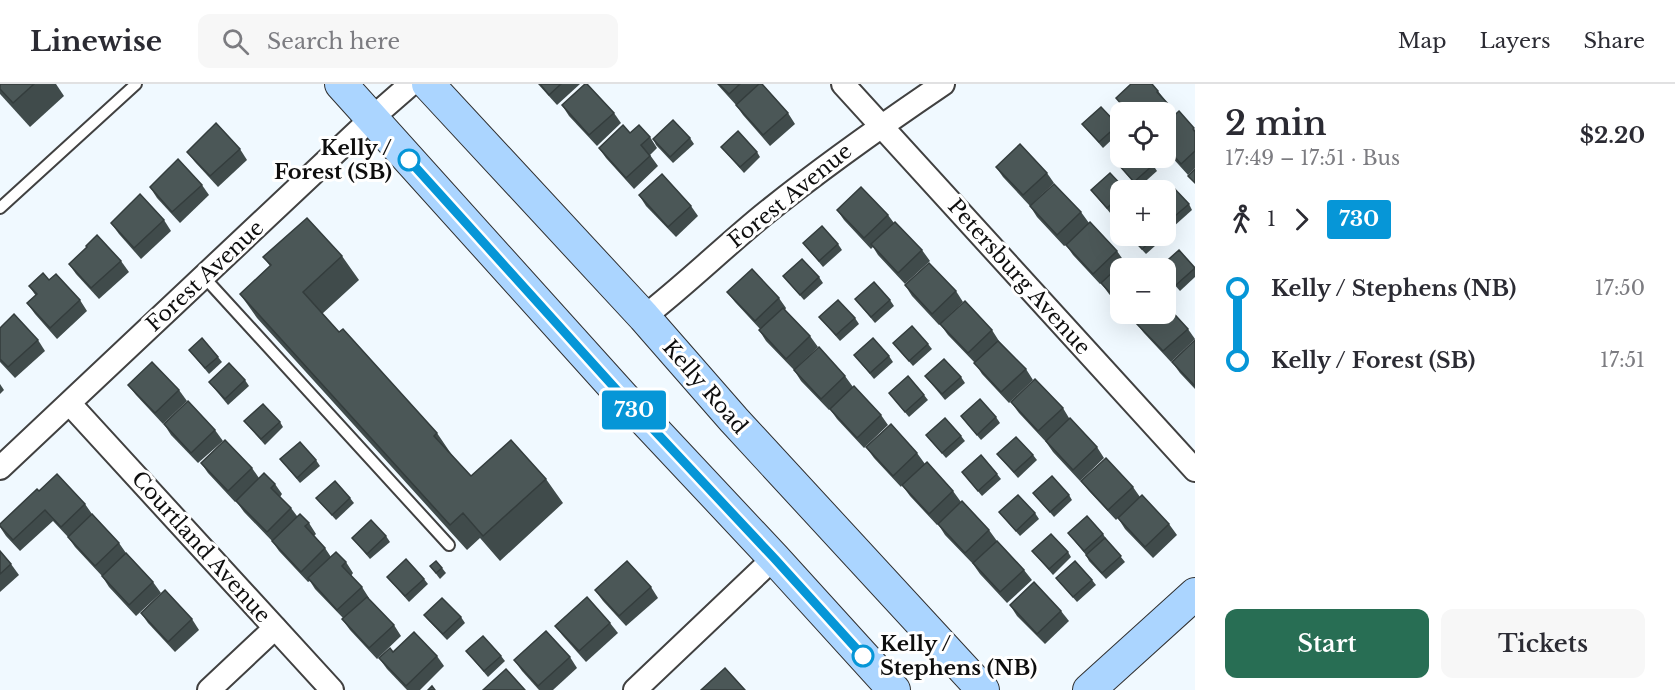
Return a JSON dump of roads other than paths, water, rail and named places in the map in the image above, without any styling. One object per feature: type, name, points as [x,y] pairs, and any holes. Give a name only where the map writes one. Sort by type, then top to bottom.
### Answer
[{"type":"street","points":[[340,84],[623,397],[894,690]]},
{"type":"street","name":"Forest Avenue","points":[[0,468],[411,84]]},
{"type":"street","name":"Kelly Road","points":[[428,84],[644,317],[734,420],[982,690]]},
{"type":"street","name":"Petersburg Avenue","points":[[843,84],[1195,470]]},
{"type":"street","name":"Forest Avenue","points":[[644,317],[807,180],[943,84]]},
{"type":"street","name":"Courtland Avenue","points":[[69,404],[332,690]]},
{"type":"street","points":[[635,690],[774,558]]},
{"type":"street","points":[[1089,690],[1195,594]]},
{"type":"street","points":[[209,690],[275,628]]},
{"type":"lane","points":[[0,208],[135,84]]},
{"type":"lane","points":[[204,277],[449,545]]},
{"type":"place","name":"Kelly / Forest (SB)","points":[[409,160]]},
{"type":"place","name":"Kelly / Stephens (NB)","points":[[863,656]]}]
